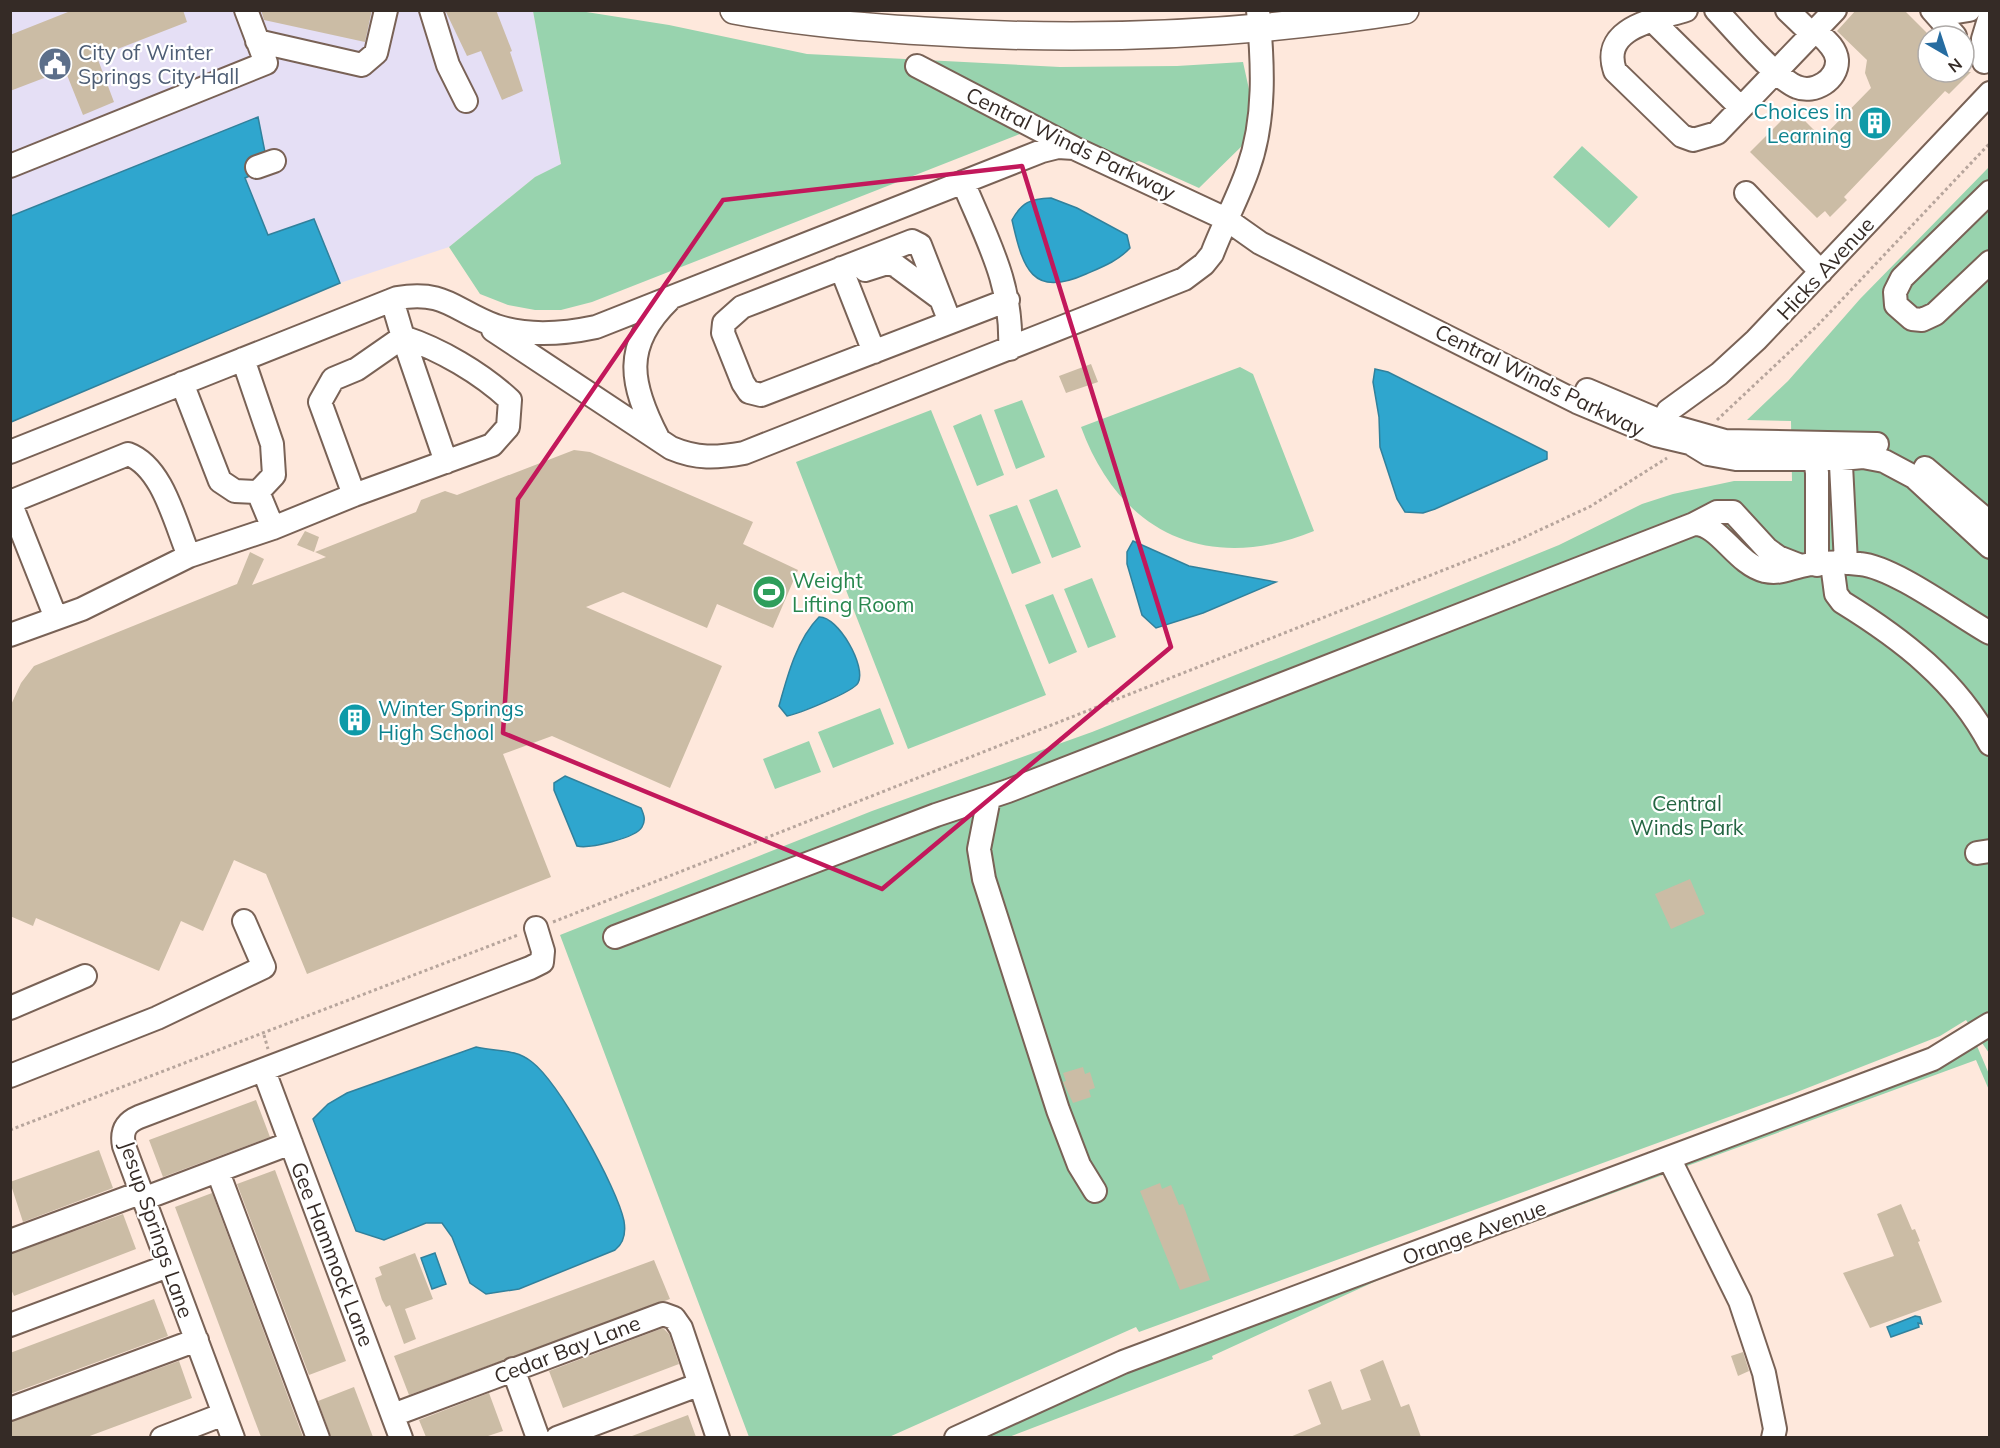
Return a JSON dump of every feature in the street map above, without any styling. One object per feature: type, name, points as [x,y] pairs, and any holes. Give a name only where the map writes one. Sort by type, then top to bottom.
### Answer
[{"type":"main road","points":[[734,10],[821,22],[968,34],[1116,36],[1259,20],[1405,10]]},
{"type":"street","points":[[10,166],[266,63],[246,10]]},
{"type":"street","points":[[258,41],[362,65],[370,61],[376,53],[386,10]]},
{"type":"street","points":[[432,10],[448,65],[466,101]]},
{"type":"street","points":[[1686,10],[1631,27],[1615,44],[1611,61],[1615,71],[1682,136],[1693,140],[1717,133],[1835,10]]},
{"type":"street","points":[[1716,10],[1776,71],[1794,86],[1809,90],[1823,85],[1832,75],[1837,61],[1834,51],[1787,10]]},
{"type":"street","points":[[1935,13],[1969,10]]},
{"type":"street","points":[[1987,64],[1983,39],[1989,16]]},
{"type":"street","points":[[10,452],[392,300],[420,294],[440,298],[474,317],[659,440],[690,456],[714,458],[744,453],[1184,279],[1208,259],[1248,170],[1258,128],[1262,96],[1259,20]]},
{"type":"street","points":[[1653,21],[1741,108]]},
{"type":"street","name":"Central Winds Parkway","points":[[916,66],[1076,148],[1226,219],[1260,243],[1577,402],[1660,428],[1708,454],[1736,459],[1814,451],[1841,451],[1874,444],[1913,459],[1989,523]]},
{"type":"street","name":"Hicks Avenue","points":[[1660,428],[1668,411],[1735,361],[1989,93]]},
{"type":"street","points":[[474,317],[498,327],[523,332],[563,334],[596,327],[1042,151],[1058,147],[1076,148]]},
{"type":"street","points":[[963,182],[1005,282],[1012,320],[1010,349]]},
{"type":"street","points":[[1989,192],[1902,278],[1895,292],[1896,305],[1905,316],[1912,319],[1928,318],[1989,262]]},
{"type":"street","points":[[1746,194],[1821,272]]},
{"type":"street","points":[[950,322],[920,245],[912,241],[742,307],[724,323],[723,333],[743,383],[749,392],[761,395],[1008,300]]},
{"type":"street","points":[[846,266],[861,271],[887,263],[895,265],[941,299]]},
{"type":"street","points":[[846,266],[874,352]]},
{"type":"street","points":[[659,440],[646,415],[637,385],[635,359],[641,336],[654,315],[672,297]]},
{"type":"street","points":[[392,300],[446,462]]},
{"type":"street","points":[[10,635],[82,609],[189,556],[273,528],[354,495],[492,445],[508,427],[510,400],[497,388],[425,345],[403,337]]},
{"type":"street","points":[[354,495],[320,402],[333,379],[357,369],[403,337]]},
{"type":"street","points":[[182,383],[220,481],[235,491],[258,492],[274,475],[272,444],[243,359]]},
{"type":"street","points":[[1814,451],[1824,565],[1836,594],[1842,602],[1900,640],[1928,663],[1960,699],[1989,744]]},
{"type":"street","points":[[1824,565],[1841,451]]},
{"type":"street","name":"Central Winds Parkway","points":[[1841,451],[1878,459],[1907,473],[1989,547]]},
{"type":"street","points":[[56,618],[10,502],[128,454],[140,459],[154,473],[189,556]]},
{"type":"street","points":[[258,492],[273,528]]},
{"type":"street","points":[[615,937],[936,815],[988,798],[1694,524],[1707,526],[1736,554],[1764,570],[1786,572],[1824,565],[1862,564],[1886,572],[1986,634]]},
{"type":"street","points":[[988,798],[979,849],[984,879],[1058,1110],[1079,1165],[1095,1191]]},
{"type":"street","points":[[10,1076],[157,1018],[264,967],[244,921]]},
{"type":"street","points":[[264,1071],[537,965],[544,956],[536,928]]},
{"type":"street","points":[[10,1008],[85,976]]},
{"type":"street","name":"Orange Avenue","points":[[956,1437],[1247,1307],[1670,1160],[1933,1059],[1957,1047],[1989,1024]]},
{"type":"street","name":"Gee Hammock Lane","points":[[264,1071],[401,1437]]},
{"type":"street","name":"Jesup Springs Lane","points":[[233,1437],[141,1196],[123,1146],[122,1134],[129,1123],[264,1071]]},
{"type":"street","points":[[10,1241],[218,1172],[291,1143]]},
{"type":"street","points":[[1670,1160],[1740,1301],[1764,1373],[1768,1403],[1775,1429],[1773,1437]]},
{"type":"street","points":[[218,1172],[318,1437]]},
{"type":"street","points":[[10,1325],[168,1266]]},
{"type":"street","name":"Cedar Bay Lane","points":[[393,1415],[663,1314],[671,1316],[679,1324],[694,1363],[698,1385]]},
{"type":"street","points":[[10,1409],[197,1340]]},
{"type":"street","points":[[513,1369],[538,1437]]},
{"type":"street","points":[[557,1437],[698,1385],[718,1437]]},
{"type":"street","points":[[162,1437],[224,1414]]},
{"type":"path","points":[[1715,422],[1810,334],[1989,143]]},
{"type":"path","points":[[10,1130],[536,928],[1512,543],[1591,506],[1671,455]]},
{"type":"highlighted area","points":[[1022,166],[1171,647],[882,889],[503,733],[518,499],[723,200]]},
{"type":"shaded area","points":[[11,11],[533,11],[561,165],[535,177],[449,247],[340,283],[314,219],[268,235],[245,177],[266,157],[258,117],[11,216]]},
{"type":"green space","points":[[533,11],[580,11],[669,25],[807,54],[1060,67],[1177,66],[1243,62],[1252,103],[1246,142],[1199,188],[1139,161],[1133,163],[1085,146],[1085,140],[1025,132],[592,302],[561,310],[535,310],[508,305],[480,294],[449,247],[535,177],[561,164]]},
{"type":"green space","points":[[1582,146],[1638,197],[1609,228],[1553,177]]},
{"type":"green space","name":"Central Winds Park","points":[[1989,167],[1989,1053],[1966,1020],[1940,1036],[1792,1094],[1139,1332],[1136,1327],[889,1437],[749,1437],[560,935],[872,811],[1092,732],[1387,615],[1559,545],[1642,504],[1673,494],[1734,481],[1792,481],[1791,421],[1747,420],[1788,381],[1860,299]]},
{"type":"green space","points":[[1240,367],[1253,374],[1314,531],[1275,543],[1239,548],[1204,545],[1173,535],[1144,518],[1119,494],[1098,464],[1081,427]]},
{"type":"green space","points":[[1022,400],[1045,457],[1016,469],[994,410]]},
{"type":"green space","points":[[931,410],[1046,695],[908,749],[796,462]]},
{"type":"green space","points":[[981,414],[1004,475],[977,486],[953,426]]},
{"type":"green space","points":[[1057,489],[1081,547],[1052,558],[1029,500]]},
{"type":"green space","points":[[1017,505],[1041,563],[1012,574],[989,515]]},
{"type":"green space","points":[[1092,578],[1116,637],[1088,648],[1064,589]]},
{"type":"green space","points":[[1053,594],[1077,652],[1049,664],[1025,605]]},
{"type":"green space","points":[[880,708],[894,744],[833,768],[818,732]]},
{"type":"green space","points":[[809,741],[821,772],[775,789],[763,759]]},
{"type":"green space","points":[[1977,1046],[1989,1074],[1989,1090],[1976,1060],[1387,1276],[1212,1356],[1213,1359],[1009,1437],[981,1438],[1128,1371],[1868,1096],[1938,1068]]},
{"type":"water","points":[[258,117],[266,157],[257,173],[245,178],[268,235],[314,219],[340,283],[11,422],[11,216]]},
{"type":"water","points":[[1051,198],[1077,208],[1127,235],[1130,248],[1104,266],[1068,281],[1053,283],[1042,280],[1026,265],[1012,220],[1023,205],[1037,199]]},
{"type":"water","points":[[1375,369],[1388,372],[1547,452],[1547,459],[1435,509],[1423,513],[1405,512],[1397,499],[1380,447],[1379,417],[1373,382]]},
{"type":"water","points":[[1133,541],[1189,566],[1276,582],[1203,613],[1156,628],[1142,615],[1127,564],[1127,552]]},
{"type":"water","points":[[819,617],[834,625],[849,644],[858,666],[860,676],[858,683],[836,697],[787,716],[779,706],[789,671],[805,636]]},
{"type":"water","points":[[565,776],[641,808],[644,818],[642,827],[631,835],[612,842],[577,846],[554,790],[554,783]]},
{"type":"water","points":[[476,1047],[519,1054],[543,1073],[571,1113],[599,1161],[619,1205],[625,1225],[622,1241],[615,1250],[519,1289],[486,1294],[470,1283],[452,1237],[442,1223],[426,1223],[384,1240],[356,1231],[313,1119],[328,1104],[347,1093]]},
{"type":"water","points":[[435,1253],[446,1284],[432,1289],[421,1258]]},
{"type":"water","points":[[1915,1316],[1920,1317],[1922,1324],[1918,1323],[1919,1327],[1891,1337],[1887,1327]]},
{"type":"building","name":"City of Winter Springs City Hall","points":[[73,10],[183,10],[187,22],[97,57],[114,102],[83,115],[65,70],[10,91],[10,35]]},
{"type":"building","points":[[261,10],[372,10],[365,42],[264,20]]},
{"type":"building","points":[[445,10],[496,10],[512,51],[510,52],[523,91],[502,100],[481,51],[467,56]]},
{"type":"building","name":"Choices in Learning","points":[[1856,10],[1904,10],[1918,24],[1916,24],[1916,84],[1959,84],[1949,94],[1945,91],[1844,197],[1847,200],[1830,217],[1825,211],[1817,218],[1750,152],[1793,109],[1822,138],[1871,88],[1865,73],[1867,60],[1837,31]]},
{"type":"building","points":[[1091,364],[1098,382],[1066,393],[1059,376]]},
{"type":"building","name":"Winter Springs High School","points":[[574,450],[590,452],[753,522],[743,544],[798,570],[773,628],[717,604],[707,628],[623,592],[586,607],[722,666],[670,788],[552,736],[503,754],[551,877],[307,974],[266,874],[234,860],[203,931],[181,921],[159,971],[36,918],[33,926],[10,916],[10,707],[21,683],[34,666],[237,584],[250,552],[264,559],[252,585],[326,557],[315,552],[416,512],[421,500],[445,491],[457,495]]},
{"type":"building","points":[[305,531],[319,537],[314,552],[297,545]]},
{"type":"building","points":[[1690,879],[1705,914],[1671,929],[1655,894]]},
{"type":"building","points":[[1083,1067],[1085,1074],[1090,1072],[1095,1088],[1089,1090],[1091,1097],[1073,1103],[1063,1082],[1066,1081],[1063,1073]]},
{"type":"building","points":[[256,1100],[270,1137],[163,1177],[149,1140]]},
{"type":"building","points":[[99,1150],[113,1188],[23,1222],[10,1182]]},
{"type":"building","points":[[275,1170],[346,1361],[309,1375],[237,1184]]},
{"type":"building","points":[[1160,1183],[1162,1189],[1171,1185],[1179,1205],[1183,1204],[1210,1280],[1180,1290],[1140,1191]]},
{"type":"building","points":[[212,1193],[303,1437],[261,1437],[175,1207]]},
{"type":"building","points":[[1901,1204],[1912,1230],[1915,1229],[1942,1302],[1870,1328],[1843,1273],[1894,1256],[1877,1214]]},
{"type":"building","points":[[123,1214],[136,1249],[14,1296],[10,1287],[10,1254]]},
{"type":"building","points":[[415,1253],[433,1299],[405,1309],[416,1339],[404,1344],[390,1305],[386,1307],[382,1300],[375,1278],[382,1275],[379,1267]]},
{"type":"building","points":[[654,1260],[670,1299],[409,1395],[394,1356]]},
{"type":"building","points":[[154,1299],[168,1336],[10,1394],[10,1353]]},
{"type":"building","points":[[663,1328],[669,1334],[679,1364],[563,1408],[549,1371]]},
{"type":"building","points":[[1743,1352],[1749,1371],[1738,1376],[1731,1356]]},
{"type":"building","points":[[1383,1360],[1401,1407],[1409,1404],[1421,1437],[1290,1437],[1321,1424],[1308,1390],[1331,1381],[1342,1410],[1371,1400],[1360,1370]]},
{"type":"building","points":[[179,1361],[192,1398],[87,1437],[10,1437],[10,1422]]},
{"type":"building","points":[[354,1387],[373,1437],[331,1437],[318,1401]]},
{"type":"building","points":[[489,1393],[503,1431],[485,1437],[426,1437],[419,1420]]},
{"type":"building","points":[[688,1415],[696,1437],[632,1437],[632,1436]]},
{"type":"place","name":"City of Winter Springs City Hall","points":[[55,64]]},
{"type":"place","name":"Choices in Learning","points":[[1875,123]]},
{"type":"place","name":"Weight Lifting Room","points":[[769,592]]},
{"type":"place","name":"Winter Springs High School","points":[[355,720]]}]
